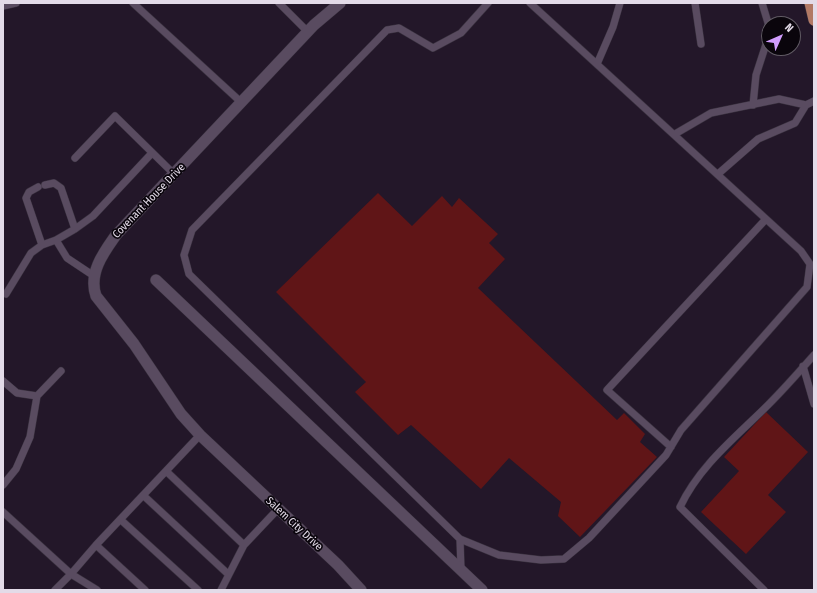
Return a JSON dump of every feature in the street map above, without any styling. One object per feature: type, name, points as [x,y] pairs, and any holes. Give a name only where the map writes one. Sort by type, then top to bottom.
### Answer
[{"type":"main road","points":[[810,3],[814,20]]},
{"type":"street","name":"Covenant House Drive","points":[[225,459],[181,414],[134,344],[96,296],[94,276],[106,249],[116,235],[308,32],[340,3]]},
{"type":"street","points":[[156,280],[482,590]]},
{"type":"street","name":"Salem City Drive","points":[[225,459],[361,590]]},
{"type":"lane","points":[[3,6],[16,3]]},
{"type":"lane","points":[[133,3],[242,103]]},
{"type":"lane","points":[[279,3],[308,32]]},
{"type":"lane","points":[[488,3],[461,33],[433,48],[399,28],[387,30],[192,230],[184,255],[189,274],[460,539],[499,555],[541,560],[564,559],[589,538],[666,456],[681,430],[807,287],[810,264],[801,251],[675,134],[530,3]]},
{"type":"lane","points":[[597,64],[613,27],[620,3]]},
{"type":"lane","points":[[695,3],[701,44]]},
{"type":"lane","points":[[762,3],[766,16]]},
{"type":"lane","points":[[753,105],[756,75],[762,56]]},
{"type":"lane","points":[[675,134],[711,113],[779,99],[806,105]]},
{"type":"lane","points":[[718,174],[758,139],[795,122],[806,105],[814,101]]},
{"type":"lane","points":[[75,158],[115,116],[175,174]]},
{"type":"lane","points":[[6,294],[30,253],[42,245],[56,240],[76,229],[93,216],[152,153]]},
{"type":"lane","points":[[46,185],[54,183],[61,188],[76,229]]},
{"type":"lane","points":[[38,187],[29,192],[26,198],[42,245]]},
{"type":"lane","points":[[670,447],[607,390],[766,219]]},
{"type":"lane","points":[[56,240],[67,258],[94,276]]},
{"type":"lane","points":[[764,590],[680,507],[689,489],[719,452],[769,404],[814,355]]},
{"type":"lane","points":[[804,366],[814,404]]},
{"type":"lane","points":[[3,485],[16,469],[30,437],[36,396],[61,371]]},
{"type":"lane","points":[[3,381],[17,393],[36,396]]},
{"type":"lane","points":[[55,590],[200,435]]},
{"type":"lane","points":[[166,471],[244,545]]},
{"type":"lane","points":[[144,496],[228,574]]},
{"type":"lane","points":[[221,590],[244,545],[278,509]]},
{"type":"lane","points":[[3,512],[71,574],[97,590]]},
{"type":"lane","points":[[121,520],[198,590]]},
{"type":"lane","points":[[460,539],[461,570]]},
{"type":"lane","points":[[96,545],[145,590]]},
{"type":"building","points":[[378,193],[412,226],[442,196],[452,207],[459,198],[498,234],[489,243],[505,259],[478,288],[617,420],[624,413],[645,434],[640,442],[657,457],[580,537],[558,516],[561,502],[509,458],[481,489],[411,425],[398,435],[355,392],[366,382],[276,292]]},
{"type":"building","points":[[766,412],[808,452],[768,495],[786,512],[746,554],[701,512],[739,471],[724,457]]}]
